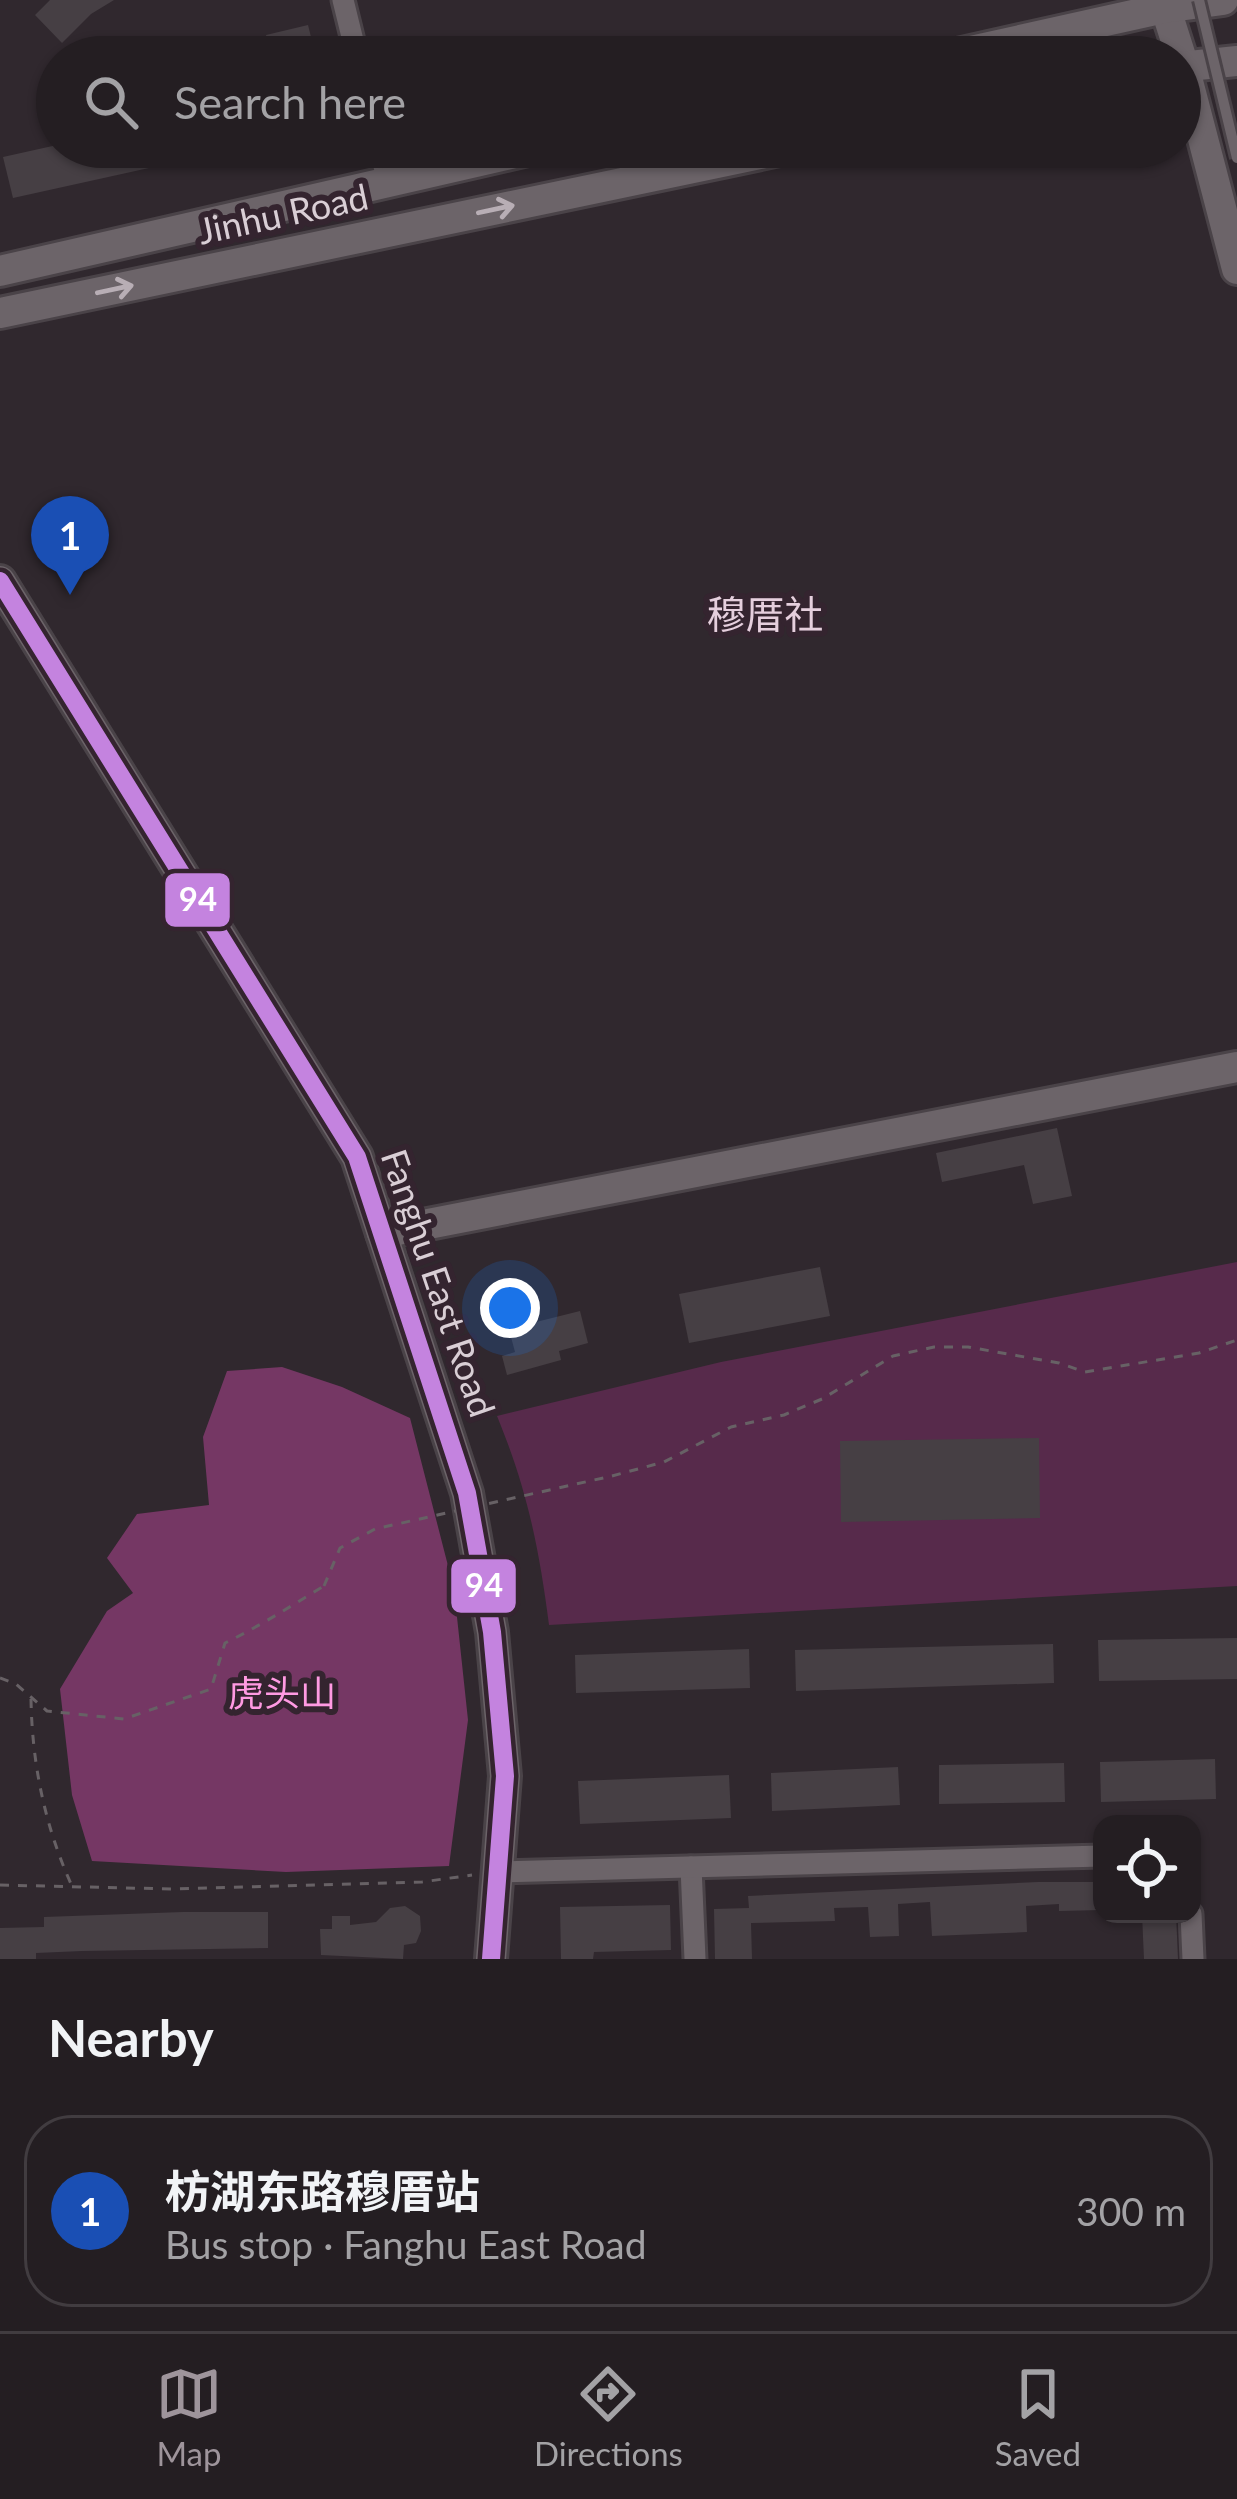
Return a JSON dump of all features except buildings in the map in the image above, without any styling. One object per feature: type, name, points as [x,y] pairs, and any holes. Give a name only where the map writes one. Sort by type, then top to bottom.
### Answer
[{"type":"street","points":[[343,0],[352,36]]},
{"type":"street","points":[[1031,36],[1163,4],[1223,0]]},
{"type":"street","points":[[1163,4],[1173,36]]},
{"type":"street","points":[[1201,64],[1237,61]]},
{"type":"street","points":[[1201,136],[1237,269]]},
{"type":"street","points":[[385,168],[388,181]]},
{"type":"street","name":"Jinhu Road","points":[[0,271],[446,168]]},
{"type":"street","name":"Jinhu Road","points":[[0,313],[694,168]]},
{"type":"street","name":"Fanghu East Road","points":[[0,581],[357,1157],[467,1493],[488,1609],[506,1776],[491,1959]]},
{"type":"street","points":[[382,1233],[1237,1067]]},
{"type":"street","points":[[498,1872],[1093,1856]]},
{"type":"street","points":[[691,1867],[695,1959]]},
{"type":"street","points":[[1192,1923],[1193,1959]]},
{"type":"lane","points":[[1198,0],[1237,158]]},
{"type":"path","points":[[0,1678],[16,1684],[47,1711],[124,1719],[211,1689],[225,1643],[324,1586],[340,1549],[375,1528],[664,1462],[731,1427],[784,1415],[821,1399],[893,1356],[968,1347],[1085,1372],[1199,1353],[1237,1340]]},
{"type":"path","points":[[31,1697],[32,1736],[51,1841],[72,1886]]},
{"type":"path","points":[[0,1885],[171,1889],[422,1882],[498,1872]]},
{"type":"shaded area","points":[[1237,1262],[1237,1586],[549,1625],[530,1519],[497,1416],[721,1362]]},
{"type":"green space","name":"虎头山","points":[[282,1367],[342,1387],[410,1418],[454,1589],[468,1720],[449,1866],[286,1872],[92,1861],[72,1795],[60,1689],[107,1611],[133,1593],[107,1558],[137,1514],[209,1505],[203,1437],[227,1371]]},
{"type":"transit line","name":"94","points":[[0,581],[357,1157],[467,1493],[492,1632],[505,1776],[491,1959]]},
{"type":"place","name":"枋湖东路穆厝站","points":[[70,595]]},
{"type":"district","name":"穆厝社","points":[[765,615]]}]
